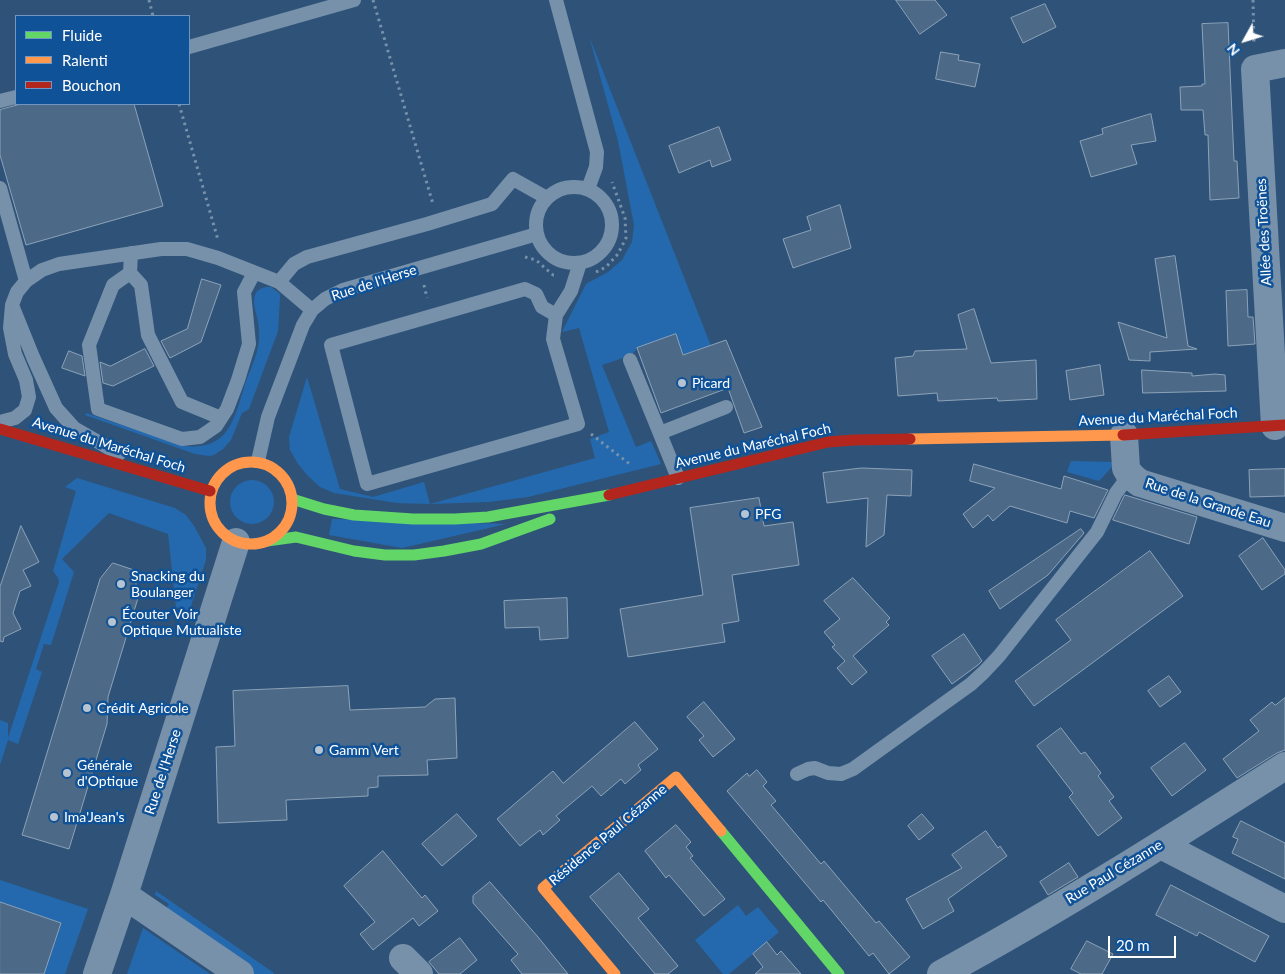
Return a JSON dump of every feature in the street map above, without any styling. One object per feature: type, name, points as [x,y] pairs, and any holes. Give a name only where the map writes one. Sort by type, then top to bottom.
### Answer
[{"type":"street","points":[[1255,69],[1285,63]]},
{"type":"street","name":"Allée des Troënes","points":[[1255,69],[1280,425]]},
{"type":"street","name":"Avenue du Maréchal Foch","points":[[292,499],[324,509],[354,515],[413,519],[488,517],[607,496],[828,442],[1124,435],[1280,425]]},
{"type":"street","name":"Avenue du Maréchal Foch","points":[[0,428],[210,491]]},
{"type":"street","name":"Rue de la Grande Eau","points":[[1124,435],[1126,468],[1131,476],[1140,483],[1285,528]]},
{"type":"street","points":[[267,541],[276,536],[286,524],[292,510],[289,486],[281,474],[271,466],[258,461],[234,464],[215,480],[210,491],[209,504],[211,516],[217,526],[225,535],[236,542],[257,544],[296,537],[354,551],[385,556],[414,555],[481,544],[607,496]]},
{"type":"street","name":"Rue de l'Herse","points":[[97,974],[124,895],[236,542]]},
{"type":"street","name":"Rue Paul Cézanne","points":[[941,974],[995,944],[1161,844],[1285,766]]},
{"type":"street","name":"Résidence Paul Cézanne","points":[[615,974],[543,888],[676,777],[839,974]]},
{"type":"street","points":[[1161,844],[1285,909]]},
{"type":"street","points":[[124,895],[240,974]]},
{"type":"lane","points":[[190,47],[354,0]]},
{"type":"lane","points":[[556,0],[597,152],[596,167],[588,190]]},
{"type":"lane","points":[[0,101],[15,97]]},
{"type":"lane","points":[[279,282],[294,264],[307,257],[492,204],[514,179],[547,198]]},
{"type":"lane","points":[[577,187],[588,190],[607,205],[612,229],[609,241],[602,252],[592,260],[568,263],[558,260],[548,254],[541,245],[537,234],[536,221],[540,209],[547,198],[566,188],[577,187]]},
{"type":"lane","points":[[0,188],[26,281]]},
{"type":"lane","name":"Rue de l'Herse","points":[[258,461],[268,417],[303,326],[312,310],[326,299],[343,290],[537,234]]},
{"type":"lane","points":[[0,422],[15,418],[25,410],[29,396],[26,380],[15,354],[10,328],[12,305],[17,292],[26,281],[42,270],[59,264],[131,253],[161,249],[187,249],[218,258],[279,282],[312,310]]},
{"type":"lane","points":[[131,253],[130,273],[141,285],[148,335],[182,402],[221,418]]},
{"type":"lane","points":[[556,314],[542,306],[536,294],[525,289],[331,345],[367,484],[578,424],[553,339],[556,314],[571,291],[580,263]]},
{"type":"lane","points":[[130,273],[114,285],[89,345],[98,409],[182,439],[200,437],[216,426],[227,409],[249,344],[244,292],[254,273]]},
{"type":"lane","points":[[12,305],[56,408],[74,428],[152,474]]},
{"type":"lane","points":[[630,360],[678,478]]},
{"type":"lane","points":[[660,433],[726,407]]},
{"type":"lane","name":"Rue de la Grande Eau","points":[[797,774],[815,768],[828,773],[841,774],[853,769],[956,695],[984,672],[999,656],[1097,532],[1116,493],[1131,476]]},
{"type":"path","points":[[149,0],[154,15]]},
{"type":"path","points":[[373,0],[435,212],[427,224]]},
{"type":"path","points":[[1253,0],[1255,69]]},
{"type":"path","points":[[179,105],[218,241],[218,258]]},
{"type":"path","points":[[419,268],[432,316]]},
{"type":"path","points":[[578,424],[637,470]]},
{"type":"shaded area","points":[[589,36],[711,346],[683,355],[675,334],[637,348],[632,355],[602,365],[636,447],[651,441],[661,464],[528,497],[489,502],[430,504],[595,458],[590,439],[609,432],[579,328],[562,332],[586,284],[608,272],[622,260],[632,242],[634,225],[618,141]]},
{"type":"shaded area","points":[[271,287],[280,294],[278,331],[249,409],[242,413],[231,440],[223,449],[209,456],[195,454],[85,415],[86,413],[185,446],[200,446],[212,443],[222,437],[234,418],[256,354],[259,343],[259,331],[254,299],[258,291]]},
{"type":"shaded area","points":[[307,377],[340,489],[373,497],[424,482],[430,504],[397,503],[334,493],[320,487],[308,476],[290,450],[289,437]]},
{"type":"shaded area","points":[[1071,461],[1112,462],[1113,466],[1099,481],[1067,472]]},
{"type":"shaded area","points":[[77,478],[175,508],[186,515],[194,526],[206,548],[206,560],[189,612],[176,607],[168,534],[109,513],[62,559],[74,572],[51,645],[44,644],[36,669],[42,672],[18,744],[8,740],[0,765],[0,720],[8,723],[8,738],[59,582],[53,571],[76,491],[65,487]]},
{"type":"shaded area","points":[[252,480],[264,484],[270,490],[274,502],[270,514],[264,520],[252,524],[240,520],[234,514],[230,502],[234,490],[240,484]]},
{"type":"shaded area","points":[[332,519],[506,524],[402,548],[329,535]]},
{"type":"shaded area","points":[[0,880],[88,909],[65,974],[44,974],[61,923],[0,902]]},
{"type":"shaded area","points":[[156,891],[274,973],[251,974],[163,913],[169,904],[155,895]]},
{"type":"shaded area","points":[[738,905],[746,916],[758,907],[779,932],[729,974],[723,974],[695,940]]},
{"type":"shaded area","points":[[143,928],[210,974],[127,974]]},
{"type":"building","points":[[896,0],[935,0],[947,15],[920,34]]},
{"type":"building","points":[[1045,4],[1056,27],[1023,43],[1011,18]]},
{"type":"building","points":[[1228,23],[1234,161],[1237,161],[1239,198],[1210,200],[1208,135],[1205,135],[1203,110],[1181,110],[1180,87],[1202,86],[1202,84],[1205,84],[1202,24]]},
{"type":"building","points":[[941,52],[959,55],[958,60],[980,64],[975,87],[936,79]]},
{"type":"building","points":[[18,105],[134,105],[163,206],[26,245],[0,155],[0,110]]},
{"type":"building","points":[[1151,114],[1156,141],[1131,145],[1137,164],[1091,177],[1080,141],[1103,134],[1102,129]]},
{"type":"building","points":[[719,127],[731,160],[712,167],[710,160],[679,173],[669,146]]},
{"type":"building","points":[[840,205],[851,248],[793,268],[783,239],[811,230],[807,217]]},
{"type":"building","points":[[1175,256],[1188,346],[1197,349],[1150,352],[1150,361],[1129,360],[1118,322],[1167,338],[1155,259]]},
{"type":"building","points":[[202,279],[221,285],[201,342],[170,358],[161,341],[187,329]]},
{"type":"building","points":[[1247,290],[1248,317],[1253,317],[1255,344],[1228,346],[1226,291]]},
{"type":"building","points":[[974,309],[991,363],[1036,360],[1037,399],[998,401],[997,398],[938,401],[937,393],[898,396],[895,358],[913,356],[915,351],[967,349],[958,315]]},
{"type":"building","points":[[676,334],[683,355],[726,340],[762,427],[744,433],[728,388],[661,413],[637,348]]},
{"type":"building","points":[[145,349],[154,366],[113,386],[103,383],[100,362],[110,366]]},
{"type":"building","points":[[69,351],[82,356],[85,376],[62,368]]},
{"type":"building","points":[[1100,365],[1104,395],[1070,400],[1066,371]]},
{"type":"building","points":[[1142,370],[1192,373],[1192,376],[1225,375],[1226,391],[1143,393]]},
{"type":"building","points":[[974,464],[1061,489],[1064,476],[1108,490],[1094,518],[1070,511],[1067,523],[1010,506],[993,521],[988,515],[973,528],[963,514],[995,488],[970,481]]},
{"type":"building","points":[[862,468],[912,470],[911,496],[887,495],[884,535],[866,547],[868,498],[827,503],[823,473]]},
{"type":"building","points":[[1285,469],[1285,496],[1250,497],[1249,470]]},
{"type":"building","points":[[1125,495],[1197,517],[1189,544],[1113,520]]},
{"type":"building","points":[[759,498],[764,526],[793,522],[799,565],[732,575],[739,621],[722,624],[725,642],[628,657],[620,609],[703,595],[690,508]]},
{"type":"building","points":[[21,526],[39,562],[23,570],[31,586],[20,591],[13,613],[21,629],[4,637],[3,642],[0,641],[0,587]]},
{"type":"building","points":[[1081,529],[1084,533],[1048,575],[1000,609],[989,591]]},
{"type":"building","points":[[1263,538],[1285,570],[1285,574],[1262,590],[1239,556]]},
{"type":"building","points":[[1150,551],[1183,596],[1034,706],[1015,681],[1071,640],[1056,620]]},
{"type":"building","points":[[113,563],[134,570],[138,598],[108,697],[107,724],[69,849],[22,835],[100,579]]},
{"type":"building","points":[[853,578],[890,618],[886,622],[889,625],[853,656],[867,672],[852,685],[837,668],[845,661],[832,647],[835,645],[824,632],[840,619],[824,601]]},
{"type":"building","points":[[567,598],[568,638],[540,640],[539,627],[505,628],[504,601]]},
{"type":"building","points":[[964,634],[982,661],[952,684],[932,656]]},
{"type":"building","points":[[1169,676],[1181,692],[1160,707],[1148,691]]},
{"type":"building","points":[[348,686],[350,710],[425,707],[435,699],[455,698],[457,758],[427,760],[428,775],[378,776],[378,787],[368,788],[368,796],[286,800],[287,820],[218,823],[216,747],[235,746],[233,691]]},
{"type":"building","points":[[1285,698],[1285,750],[1237,778],[1223,759],[1259,731],[1250,720],[1272,702],[1275,705]]},
{"type":"building","points":[[704,702],[735,739],[713,757],[699,740],[704,736],[687,717]]},
{"type":"building","points":[[635,722],[658,749],[638,765],[641,770],[625,784],[621,779],[601,796],[592,786],[556,816],[560,820],[543,835],[540,830],[520,846],[497,819],[553,771],[563,783]]},
{"type":"building","points":[[1061,728],[1081,754],[1085,752],[1101,773],[1098,776],[1114,797],[1109,801],[1122,818],[1098,836],[1069,797],[1073,793],[1037,746]]},
{"type":"building","points":[[1185,743],[1206,770],[1172,796],[1151,768]]},
{"type":"building","points":[[757,770],[767,782],[763,786],[776,801],[771,805],[821,864],[824,861],[876,923],[879,921],[910,957],[889,974],[873,953],[869,956],[823,900],[821,902],[727,791],[747,773],[749,776]]},
{"type":"building","points":[[457,814],[477,836],[442,866],[422,844]]},
{"type":"building","points":[[922,814],[934,828],[919,840],[908,826]]},
{"type":"building","points":[[1241,821],[1285,843],[1285,879],[1232,853],[1238,839],[1233,837]]},
{"type":"building","points":[[676,825],[691,842],[686,847],[693,856],[690,858],[725,899],[704,916],[669,875],[666,878],[645,851]]},
{"type":"building","points":[[986,831],[998,848],[1000,846],[1007,856],[948,899],[954,911],[923,929],[906,899],[962,868],[952,855]]},
{"type":"building","points":[[383,851],[422,898],[425,895],[438,911],[419,926],[413,918],[373,950],[360,934],[375,922],[344,886]]},
{"type":"building","points":[[1069,863],[1078,877],[1048,895],[1040,882]]},
{"type":"building","points":[[619,873],[649,909],[638,918],[678,966],[668,974],[655,974],[590,897]]},
{"type":"building","points":[[490,882],[568,974],[522,974],[511,960],[518,954],[473,903],[473,896]]},
{"type":"building","points":[[1171,885],[1269,936],[1255,962],[1199,932],[1197,936],[1156,915]]},
{"type":"building","points":[[0,902],[61,923],[44,974],[0,974]]},
{"type":"building","points":[[460,938],[477,960],[460,974],[439,974],[429,962]]},
{"type":"building","points":[[1087,941],[1113,954],[1102,974],[1081,974],[1071,969]]},
{"type":"building","points":[[767,942],[777,955],[781,951],[801,974],[755,974],[763,967],[753,954]]},
{"type":"traffic: fast","points":[[292,499],[324,509],[354,515],[413,519],[455,519],[488,517],[609,495]]},
{"type":"traffic: fast","points":[[267,541],[296,537],[354,551],[385,555],[414,555],[481,544],[550,519]]},
{"type":"traffic: fast","points":[[721,831],[839,974]]},
{"type":"traffic: slow","points":[[910,439],[1123,435]]},
{"type":"traffic: slow","points":[[243,462],[259,462],[274,469],[285,480],[292,495],[292,503],[289,519],[280,532],[259,544],[243,544],[228,537],[217,526],[210,511],[210,495],[217,480],[228,469],[243,462]]},
{"type":"traffic: slow","points":[[615,974],[543,888],[676,777],[721,831]]},
{"type":"traffic: jam","points":[[1123,435],[1285,425]]},
{"type":"traffic: jam","points":[[0,429],[210,491]]},
{"type":"traffic: jam","points":[[609,495],[828,442],[910,439]]},
{"type":"place","name":"Picard","points":[[682,383]]},
{"type":"place","name":"PFG","points":[[745,514]]},
{"type":"place","name":"Snacking du Boulanger","points":[[121,584]]},
{"type":"place","name":"Écouter Voir Optique Mutualiste","points":[[112,622]]},
{"type":"place","name":"Crédit Agricole","points":[[87,708]]},
{"type":"place","name":"Gamm Vert","points":[[319,750]]},
{"type":"place","name":"Générale d'Optique","points":[[67,773]]},
{"type":"place","name":"Ima'Jean's","points":[[54,817]]}]
